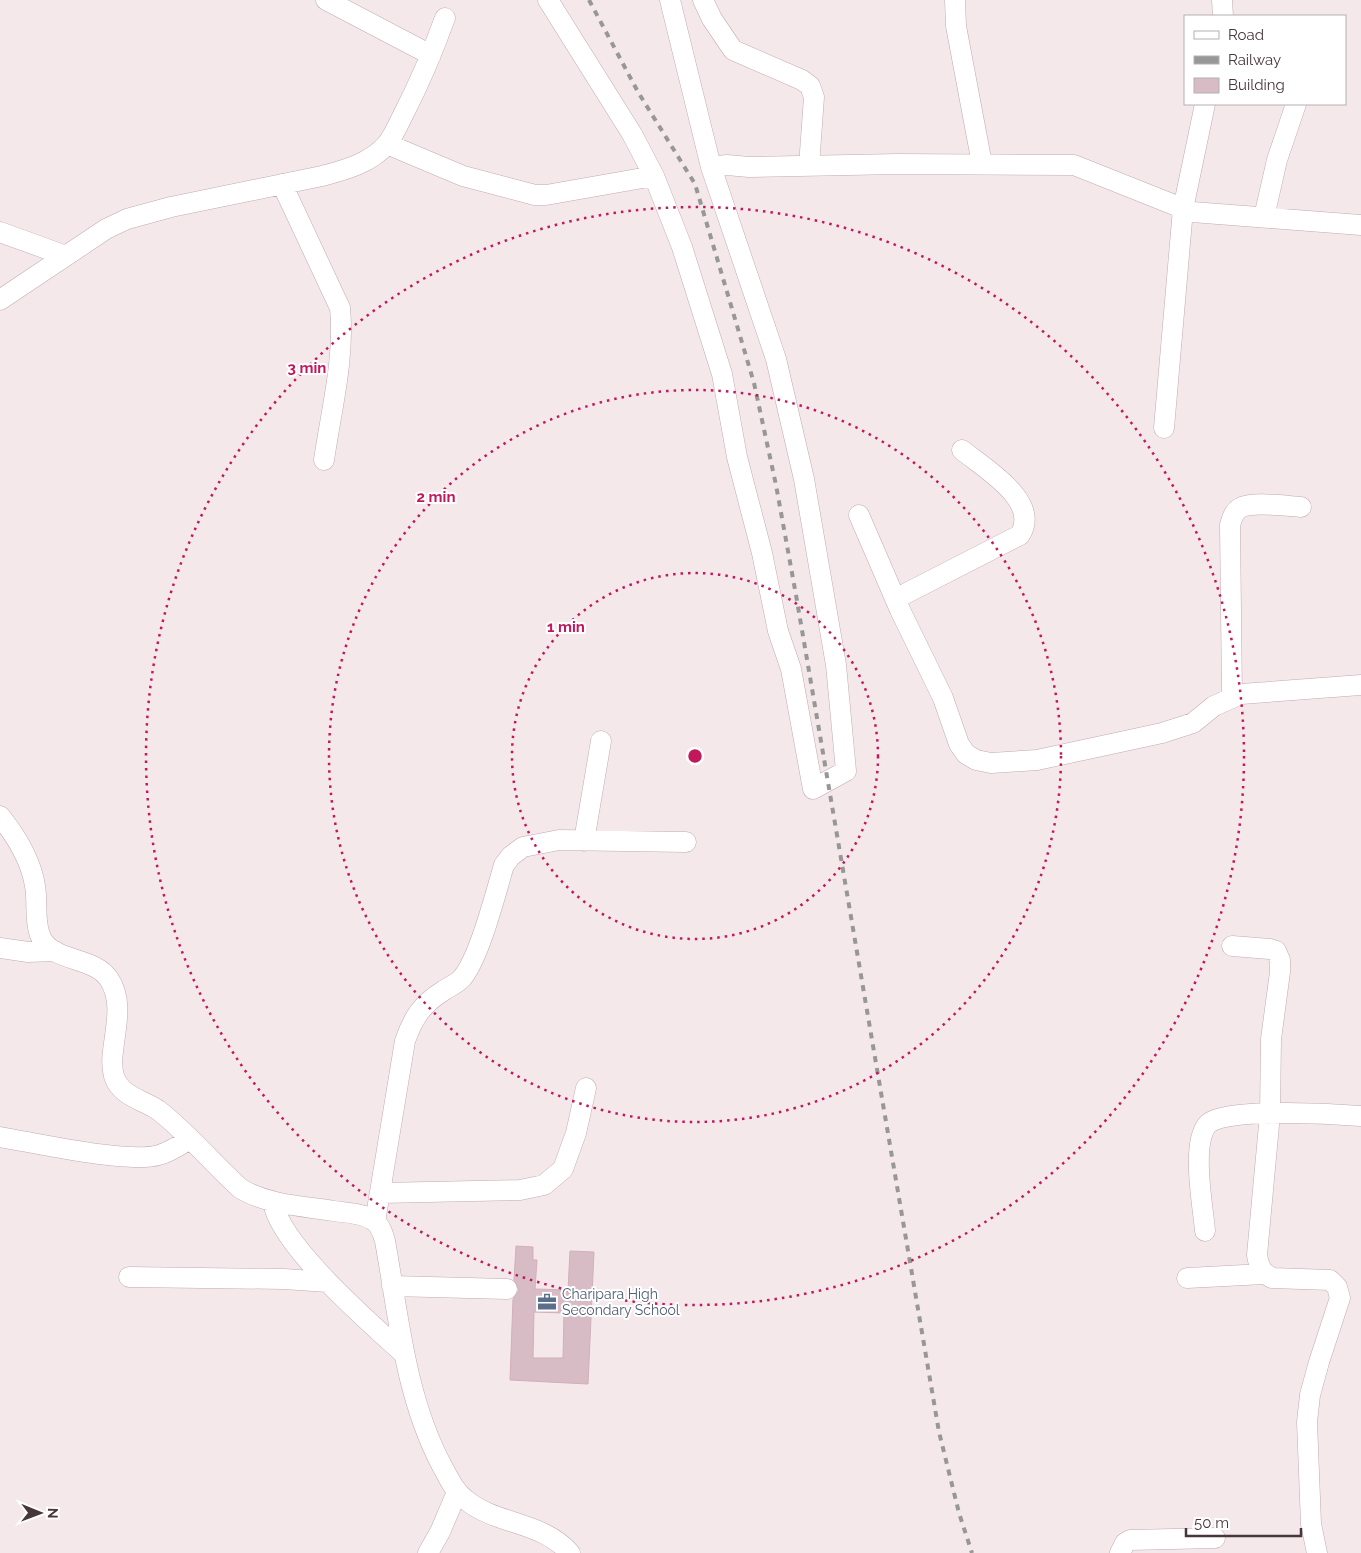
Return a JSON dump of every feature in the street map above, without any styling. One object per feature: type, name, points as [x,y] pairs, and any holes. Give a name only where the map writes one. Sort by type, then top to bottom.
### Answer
[{"type":"street","points":[[326,0],[431,55]]},
{"type":"street","points":[[548,0],[632,134],[654,176],[682,247],[722,374],[737,457],[762,553],[778,631],[791,669],[813,789],[846,771],[836,665],[804,479],[776,359],[711,167],[670,0]]},
{"type":"street","points":[[703,0],[712,19],[734,50],[802,80],[810,86],[814,97],[809,166]]},
{"type":"street","points":[[955,0],[956,26],[982,164]]},
{"type":"street","points":[[0,300],[66,256],[127,219],[171,207],[347,169],[364,161],[386,144],[421,80],[444,18]]},
{"type":"street","points":[[1164,428],[1183,209],[1205,105]]},
{"type":"street","points":[[1264,217],[1276,160],[1296,105]]},
{"type":"street","points":[[386,144],[463,176],[535,195],[546,195],[654,176]]},
{"type":"street","points":[[711,167],[727,165],[1074,165],[1183,209],[1211,214],[1361,226]]},
{"type":"street","points":[[282,184],[340,308],[342,330],[340,357],[324,460]]},
{"type":"street","points":[[0,232],[66,256]]},
{"type":"street","points":[[896,599],[1020,535],[1025,527],[1026,514],[1022,503],[1010,490],[962,450]]},
{"type":"street","points":[[1232,697],[1230,525],[1233,515],[1240,508],[1249,505],[1301,507]]},
{"type":"street","points":[[859,515],[943,698],[959,744],[966,754],[976,760],[992,763],[1037,760],[1162,733],[1193,723],[1214,706],[1232,697],[1254,692],[1361,685]]},
{"type":"street","points":[[584,840],[601,741]]},
{"type":"street","points":[[0,816],[19,841],[35,886],[40,936],[46,945],[55,951],[96,967],[109,980],[117,1013],[112,1066],[119,1086],[158,1111],[190,1139],[240,1189],[273,1202],[355,1214],[375,1222],[382,1230],[385,1241],[403,1353],[437,1457],[457,1492],[466,1501],[477,1507],[548,1535],[562,1544],[570,1553]]},
{"type":"street","points":[[375,1222],[405,1042],[417,1012],[429,999],[462,979],[469,967],[504,866],[511,856],[523,847],[559,840],[686,842]]},
{"type":"street","points":[[1232,946],[1270,949],[1276,951],[1280,960],[1280,972],[1270,1039],[1270,1114],[1257,1255],[1258,1265],[1264,1274]]},
{"type":"street","points":[[0,948],[28,952],[55,951]]},
{"type":"street","points":[[380,1193],[520,1190],[544,1186],[563,1170],[576,1133],[586,1088]]},
{"type":"street","points":[[1205,1231],[1200,1156],[1201,1139],[1207,1124],[1229,1116],[1270,1114],[1361,1116]]},
{"type":"street","points":[[0,1137],[109,1155],[144,1157],[159,1156],[190,1139]]},
{"type":"street","points":[[273,1202],[275,1213],[285,1230],[328,1282],[403,1353]]},
{"type":"street","points":[[1187,1278],[1264,1274],[1272,1278],[1330,1280],[1338,1287],[1340,1298],[1319,1362],[1310,1396],[1307,1422],[1310,1524],[1317,1553]]},
{"type":"street","points":[[129,1277],[284,1279],[328,1282]]},
{"type":"street","points":[[392,1286],[507,1289]]},
{"type":"street","points":[[428,1553],[440,1532],[457,1492]]},
{"type":"street","points":[[1120,1553],[1125,1543],[1130,1540],[1215,1538]]},
{"type":"building","points":[[516,1246],[533,1247],[533,1260],[537,1260],[535,1289],[568,1290],[570,1251],[594,1252],[588,1384],[510,1380],[513,1299],[519,1290],[514,1280]],"holes":[[[534,1312],[564,1313],[563,1358],[533,1358]]]},
{"type":"railway","points":[[589,0],[638,92],[695,184],[754,383],[776,485],[796,595],[939,1432],[959,1513],[972,1553]]},
{"type":"place","name":"Charipara High Secondary School","points":[[547,1302]]}]
